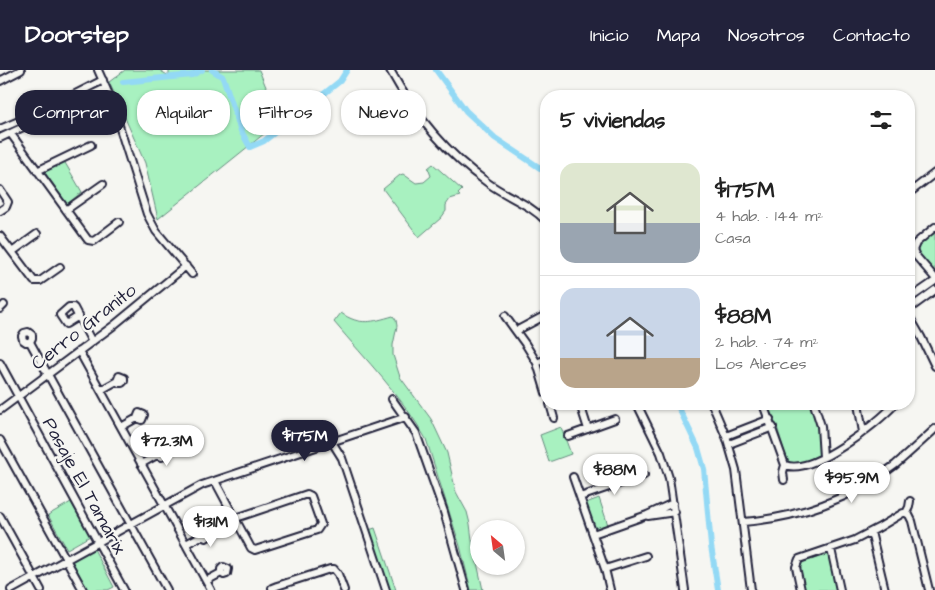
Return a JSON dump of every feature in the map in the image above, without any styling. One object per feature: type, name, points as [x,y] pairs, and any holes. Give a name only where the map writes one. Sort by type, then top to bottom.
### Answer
[{"type":"street","points":[[0,81],[21,70]]},
{"type":"street","points":[[98,70],[106,88],[146,214],[156,231],[192,274]]},
{"type":"street","points":[[390,70],[413,108],[446,147],[481,178],[531,208],[540,216]]},
{"type":"street","points":[[0,129],[44,110],[103,80]]},
{"type":"street","points":[[0,138],[106,88]]},
{"type":"street","points":[[11,134],[87,239],[90,241],[95,240],[119,222]]},
{"type":"street","points":[[37,171],[91,145]]},
{"type":"street","points":[[915,188],[935,172]]},
{"type":"street","points":[[66,210],[103,184]]},
{"type":"street","points":[[0,190],[8,202],[6,207],[0,211]]},
{"type":"street","points":[[915,244],[935,227]]},
{"type":"street","points":[[12,252],[37,234]]},
{"type":"street","points":[[0,236],[34,281],[40,281],[60,266]]},
{"type":"street","points":[[915,255],[935,279],[915,294]]},
{"type":"street","name":"Cerro Granito","points":[[0,410],[92,342],[186,266]]},
{"type":"street","points":[[915,305],[935,290]]},
{"type":"street","points":[[79,316],[92,342]]},
{"type":"street","points":[[505,316],[537,363],[540,373]]},
{"type":"street","points":[[516,331],[540,318]]},
{"type":"street","points":[[915,326],[935,366]]},
{"type":"street","points":[[30,342],[167,590]]},
{"type":"street","points":[[79,351],[211,590]]},
{"type":"street","name":"Pasaje El Tamarix","points":[[0,363],[124,590]]},
{"type":"street","points":[[101,390],[117,381]]},
{"type":"street","points":[[392,399],[416,433],[444,512],[466,590]]},
{"type":"street","points":[[552,410],[554,418]]},
{"type":"street","points":[[582,410],[588,429]]},
{"type":"street","points":[[640,410],[664,463],[675,512],[685,590]]},
{"type":"street","points":[[715,410],[729,444],[736,470],[751,590]]},
{"type":"street","points":[[766,410],[782,461],[785,465],[783,472],[784,480]]},
{"type":"street","points":[[816,410],[821,426],[823,457]]},
{"type":"street","points":[[859,410],[864,432]]},
{"type":"street","points":[[785,465],[796,466],[823,457],[840,448],[864,432],[888,410]]},
{"type":"street","points":[[11,590],[196,488],[406,417]]},
{"type":"street","points":[[121,427],[137,418]]},
{"type":"street","points":[[568,436],[615,419]]},
{"type":"street","points":[[726,436],[770,419]]},
{"type":"street","points":[[729,444],[773,427]]},
{"type":"street","points":[[743,522],[800,512],[842,497],[894,465],[935,429]]},
{"type":"street","points":[[323,432],[342,458],[386,590]]},
{"type":"street","points":[[0,440],[83,590]]},
{"type":"street","points":[[141,464],[157,455]]},
{"type":"street","points":[[580,497],[644,476]]},
{"type":"street","points":[[573,477],[605,569],[610,590]]},
{"type":"street","points":[[214,481],[251,548],[256,550],[317,530],[321,524],[311,496],[307,494],[236,518]]},
{"type":"street","points":[[802,590],[797,574],[798,561],[871,532],[906,513],[910,501]]},
{"type":"street","points":[[593,534],[647,515],[673,503]]},
{"type":"street","points":[[647,515],[675,512]]},
{"type":"street","points":[[906,513],[912,521],[929,590]]},
{"type":"street","points":[[0,516],[41,590]]},
{"type":"street","points":[[871,532],[885,590]]},
{"type":"street","points":[[186,544],[201,536]]},
{"type":"street","points":[[831,549],[840,590]]},
{"type":"street","points":[[605,569],[646,556]]},
{"type":"street","points":[[206,581],[220,573],[223,567],[228,569]]},
{"type":"street","points":[[273,590],[277,586],[334,569],[344,590]]},
{"type":"green space","points":[[125,70],[159,70],[169,76],[169,70],[259,70],[267,90],[240,90],[240,135],[263,135],[158,219],[145,163],[127,122],[127,90],[113,90],[109,82]]},
{"type":"green space","points":[[64,161],[82,192],[67,204],[44,171]]},
{"type":"green space","points":[[433,164],[462,190],[458,194],[460,196],[450,199],[446,205],[446,211],[441,218],[419,237],[383,189],[403,174],[416,183],[424,182],[431,176],[428,168]]},
{"type":"green space","points":[[935,232],[935,272],[916,251],[918,246]]},
{"type":"green space","points":[[341,313],[354,320],[366,322],[393,316],[396,320],[397,326],[393,355],[400,377],[431,419],[447,453],[456,492],[467,512],[470,524],[470,575],[480,575],[483,590],[471,590],[460,546],[426,439],[395,393],[334,322]]},
{"type":"green space","points":[[770,410],[813,410],[818,426],[820,454],[803,462],[788,463]]},
{"type":"green space","points":[[561,427],[571,454],[549,462],[540,435]]},
{"type":"green space","points":[[599,498],[608,525],[595,529],[586,503]]},
{"type":"green space","points":[[71,502],[90,536],[67,549],[48,515]]},
{"type":"green space","points":[[375,528],[396,590],[390,590],[369,530]]},
{"type":"green space","points":[[94,549],[114,587],[108,590],[88,590],[72,561]]},
{"type":"green space","points":[[829,554],[837,590],[805,590],[800,571],[801,563]]},
{"type":"waterway","points":[[123,82],[192,75],[202,70]]},
{"type":"waterway","points":[[212,70],[223,77],[241,131],[250,147],[264,141],[330,89],[340,81],[347,70]]},
{"type":"waterway","points":[[436,70],[466,111],[495,138],[540,168]]},
{"type":"waterway","points":[[680,410],[698,448],[704,469],[711,546],[718,590]]}]
